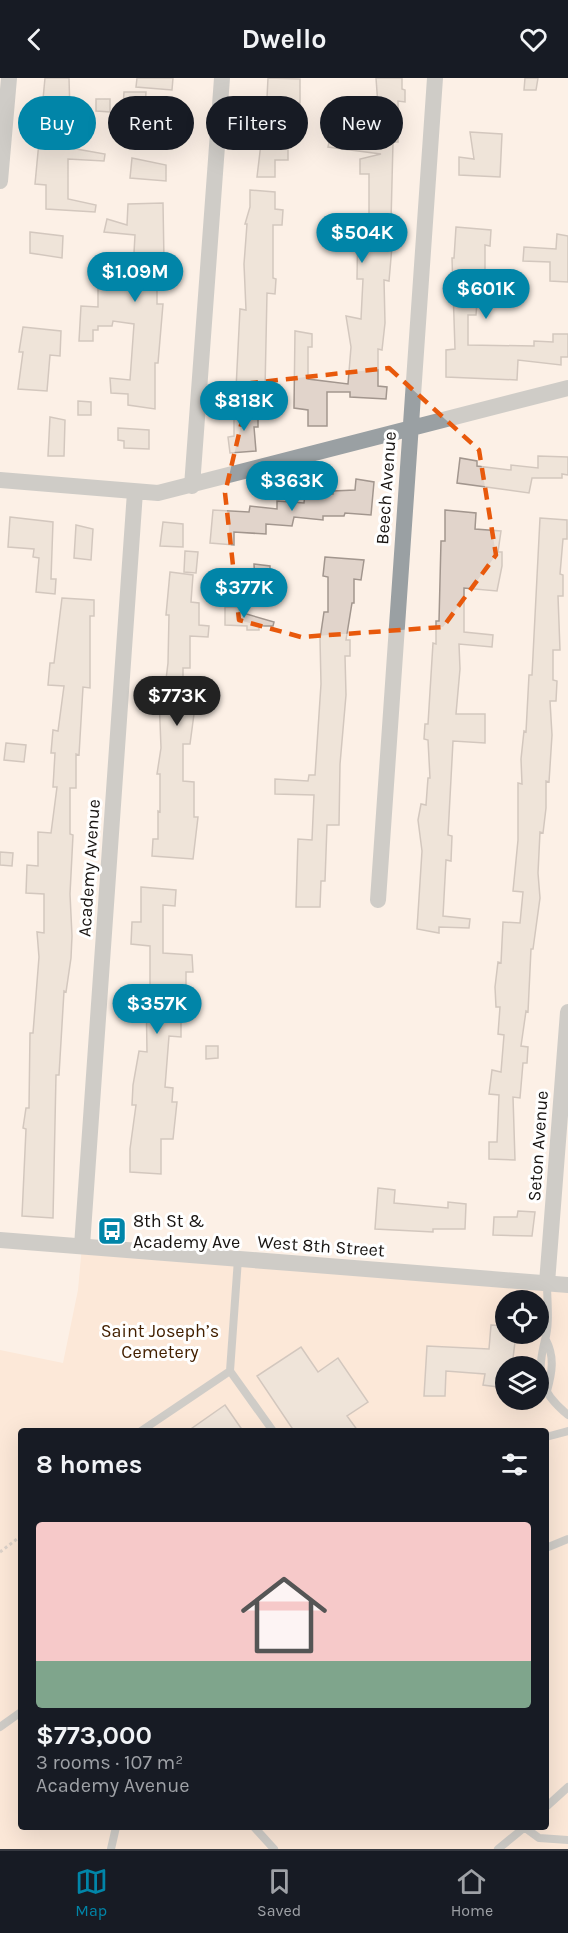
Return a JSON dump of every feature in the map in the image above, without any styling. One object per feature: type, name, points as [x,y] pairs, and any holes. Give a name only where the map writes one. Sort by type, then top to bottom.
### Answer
[{"type":"street","points":[[0,181],[9,78]]},
{"type":"street","points":[[192,486],[222,78]]},
{"type":"street","name":"Beech Avenue","points":[[378,900],[435,78]]},
{"type":"street","points":[[0,480],[158,493],[568,388]]},
{"type":"street","name":"Academy Avenue","points":[[82,1246],[135,492]]},
{"type":"street","name":"Seton Avenue","points":[[547,1283],[568,1012]]},
{"type":"street","name":"West 8th Street","points":[[0,1240],[568,1285]]},
{"type":"lane","points":[[238,1258],[230,1371],[271,1428]]},
{"type":"lane","points":[[547,1283],[546,1340],[541,1351],[540,1380],[553,1402],[568,1415]]},
{"type":"lane","points":[[145,1428],[230,1371]]},
{"type":"lane","points":[[549,1436],[568,1431]]},
{"type":"lane","points":[[549,1547],[568,1539]]},
{"type":"lane","points":[[0,1727],[18,1714]]},
{"type":"lane","points":[[549,1805],[568,1787]]},
{"type":"lane","points":[[111,1849],[115,1830]]},
{"type":"lane","points":[[257,1830],[274,1849]]},
{"type":"lane","points":[[498,1849],[520,1830]]},
{"type":"lane","points":[[528,1830],[538,1838],[568,1840]]},
{"type":"path","points":[[0,1552],[18,1538]]},
{"type":"highlighted area","points":[[389,368],[479,450],[496,555],[443,627],[301,637],[239,620],[225,493],[251,383]]},
{"type":"green space","name":"Saint Joseph’s Cemetery","points":[[82,1246],[568,1285],[568,1849],[0,1849],[0,1350],[63,1363],[78,1290]]},
{"type":"building","points":[[45,78],[69,78],[70,96],[43,96]]},
{"type":"building","points":[[137,78],[173,78],[172,90],[136,87]]},
{"type":"building","points":[[268,78],[300,79],[300,96],[267,96]]},
{"type":"building","points":[[376,78],[402,78],[405,102],[403,102],[403,96],[377,96]]},
{"type":"building","points":[[525,78],[538,78],[536,90],[524,90]]},
{"type":"building","points":[[124,92],[146,92],[146,96],[124,96]]},
{"type":"building","points":[[96,99],[108,99],[108,112],[96,111]]},
{"type":"building","points":[[470,132],[502,134],[500,177],[459,175],[459,157],[474,159]]},
{"type":"building","points":[[38,150],[82,150],[105,154],[104,161],[68,159],[68,199],[96,205],[95,212],[46,209],[46,185],[35,184]]},
{"type":"building","points":[[260,150],[288,150],[288,160],[275,160],[275,177],[257,177]]},
{"type":"building","points":[[351,150],[393,150],[391,222],[396,223],[397,235],[393,235],[389,281],[384,280],[385,323],[382,350],[378,349],[378,386],[387,387],[386,399],[350,397],[350,392],[327,392],[327,426],[308,426],[308,410],[294,408],[295,331],[312,334],[312,347],[308,347],[308,379],[348,384],[351,347],[346,316],[361,319],[363,279],[357,279],[358,218],[369,220],[369,174],[360,174],[360,159],[381,154]]},
{"type":"building","points":[[132,158],[166,165],[166,181],[130,178]]},
{"type":"building","points":[[250,190],[275,192],[275,209],[283,210],[282,225],[273,225],[273,278],[276,279],[275,294],[267,293],[265,389],[236,389],[240,309],[246,310],[244,264],[247,224],[245,224],[250,207]]},
{"type":"building","points":[[163,203],[164,261],[157,260],[157,304],[163,304],[158,363],[155,363],[155,409],[128,405],[128,394],[111,393],[110,378],[130,380],[134,324],[113,321],[112,326],[98,326],[98,330],[93,330],[93,341],[79,341],[81,306],[98,307],[98,288],[132,289],[135,235],[104,232],[107,219],[127,225],[128,204]]},
{"type":"building","points":[[456,227],[491,230],[490,246],[485,245],[485,291],[478,290],[476,315],[468,315],[468,345],[534,346],[534,341],[553,342],[553,334],[568,334],[568,357],[561,357],[561,365],[518,360],[517,380],[446,377],[446,350],[455,349],[452,258],[454,258]]},
{"type":"building","points":[[30,232],[63,236],[62,258],[30,253]]},
{"type":"building","points":[[557,234],[568,236],[568,282],[550,281],[550,262],[523,261],[524,247],[556,249]]},
{"type":"building","points":[[23,327],[61,331],[60,356],[50,355],[47,391],[18,389],[23,352],[19,352]]},
{"type":"building","points":[[78,401],[91,402],[91,415],[78,415]]},
{"type":"building","points":[[234,410],[258,411],[258,427],[254,427],[256,451],[230,453],[228,437],[234,436]]},
{"type":"building","points":[[50,417],[65,420],[64,456],[48,456]]},
{"type":"building","points":[[118,428],[149,430],[149,449],[124,448],[124,441],[118,440]]},
{"type":"building","points":[[538,456],[568,457],[568,475],[562,474],[562,478],[532,478],[529,493],[457,483],[460,458],[477,461],[477,466],[511,470],[511,465],[538,468]]},
{"type":"building","points":[[356,479],[374,482],[371,515],[345,513],[344,516],[323,516],[323,520],[294,517],[292,526],[266,524],[266,534],[234,532],[234,545],[210,543],[213,510],[249,512],[250,506],[277,509],[277,501],[304,503],[305,493],[333,494],[333,491],[355,490]]},
{"type":"building","points":[[445,510],[476,513],[475,529],[501,531],[498,552],[502,552],[502,566],[497,591],[464,588],[464,632],[493,635],[492,647],[459,644],[460,669],[456,714],[485,714],[485,743],[453,741],[448,835],[452,836],[451,861],[446,860],[443,916],[470,919],[469,928],[439,927],[439,933],[417,929],[422,851],[418,820],[421,804],[426,805],[428,778],[430,778],[428,740],[424,739],[425,724],[428,724],[433,643],[436,644],[436,621],[439,621],[441,541],[445,541]]},
{"type":"building","points":[[10,517],[53,522],[51,579],[56,579],[55,594],[36,592],[39,558],[33,557],[34,549],[8,547]]},
{"type":"building","points":[[540,518],[567,520],[567,539],[563,539],[560,574],[563,575],[563,596],[558,596],[560,650],[553,650],[553,680],[557,681],[556,701],[550,701],[552,735],[543,833],[540,832],[538,873],[540,898],[533,949],[531,949],[528,1012],[526,1011],[521,1046],[528,1047],[527,1063],[523,1063],[520,1098],[513,1097],[515,1160],[489,1159],[489,1142],[497,1142],[499,1095],[489,1094],[492,1070],[501,1072],[504,1035],[498,1034],[500,1007],[496,1007],[495,987],[498,962],[501,963],[503,922],[520,923],[523,892],[513,891],[518,840],[518,783],[522,784],[521,759],[524,731],[526,732],[529,675],[532,675]]},
{"type":"building","points":[[163,522],[183,524],[183,547],[160,546]]},
{"type":"building","points":[[76,525],[93,529],[91,560],[74,558]]},
{"type":"building","points":[[185,551],[198,552],[196,573],[184,572]]},
{"type":"building","points":[[325,557],[364,560],[361,580],[354,579],[354,603],[352,603],[346,640],[350,640],[350,656],[345,656],[346,695],[340,764],[339,825],[327,825],[325,881],[321,881],[320,907],[296,907],[298,839],[312,840],[314,795],[275,794],[275,779],[308,781],[309,775],[315,775],[321,684],[320,639],[324,612],[328,612],[328,577],[323,576]]},
{"type":"building","points":[[254,564],[270,566],[270,583],[255,582]]},
{"type":"building","points":[[170,572],[193,575],[191,602],[199,603],[199,625],[209,626],[208,637],[190,636],[190,668],[183,668],[183,698],[196,699],[190,744],[183,744],[183,781],[194,782],[194,817],[198,817],[193,859],[152,856],[153,839],[158,839],[158,811],[160,812],[160,774],[157,774],[161,748],[159,696],[164,696],[168,663],[169,615],[166,615]]},
{"type":"building","points":[[62,598],[94,600],[94,616],[90,616],[90,688],[83,687],[79,755],[76,754],[76,788],[70,788],[70,834],[73,835],[70,894],[72,936],[66,992],[64,991],[59,1075],[56,1075],[53,1218],[22,1216],[26,1129],[23,1128],[26,1108],[29,1108],[30,1033],[33,1033],[39,957],[37,932],[44,933],[44,894],[26,893],[27,865],[38,866],[38,832],[51,833],[57,787],[53,787],[55,753],[51,753],[53,730],[58,731],[64,686],[48,685],[50,663],[54,663]]},
{"type":"building","points":[[225,607],[243,607],[243,613],[274,622],[273,626],[259,626],[259,630],[247,630],[247,626],[225,625]]},
{"type":"building","points":[[6,743],[26,745],[24,762],[4,760]]},
{"type":"building","points":[[0,852],[13,853],[12,866],[0,865]]},
{"type":"building","points":[[141,887],[176,890],[175,906],[163,905],[163,953],[192,955],[193,972],[186,972],[186,1006],[181,1006],[181,1037],[169,1036],[165,1087],[173,1088],[172,1102],[177,1102],[173,1139],[161,1139],[161,1174],[130,1172],[130,1149],[136,1105],[132,1105],[133,1085],[139,1051],[147,1052],[146,987],[150,988],[150,946],[131,944],[132,922],[141,922]]},
{"type":"building","points":[[206,1046],[218,1046],[218,1058],[206,1059]]},
{"type":"building","points":[[378,1188],[395,1190],[394,1203],[448,1208],[448,1202],[466,1204],[465,1229],[433,1229],[433,1232],[375,1229]]},
{"type":"building","points":[[518,1211],[535,1212],[532,1236],[493,1235],[494,1217],[517,1217]]},
{"type":"building","points":[[491,1325],[495,1325],[495,1344],[515,1344],[513,1356],[495,1356],[495,1387],[483,1385],[485,1374],[446,1371],[445,1396],[424,1396],[427,1346],[489,1349]]},
{"type":"building","points":[[301,1347],[318,1372],[338,1358],[368,1402],[347,1416],[356,1428],[292,1428],[257,1376]]},
{"type":"building","points":[[225,1405],[241,1428],[192,1428]]},
{"type":"place","name":"8th St & Academy Ave","points":[[112,1231]]}]
